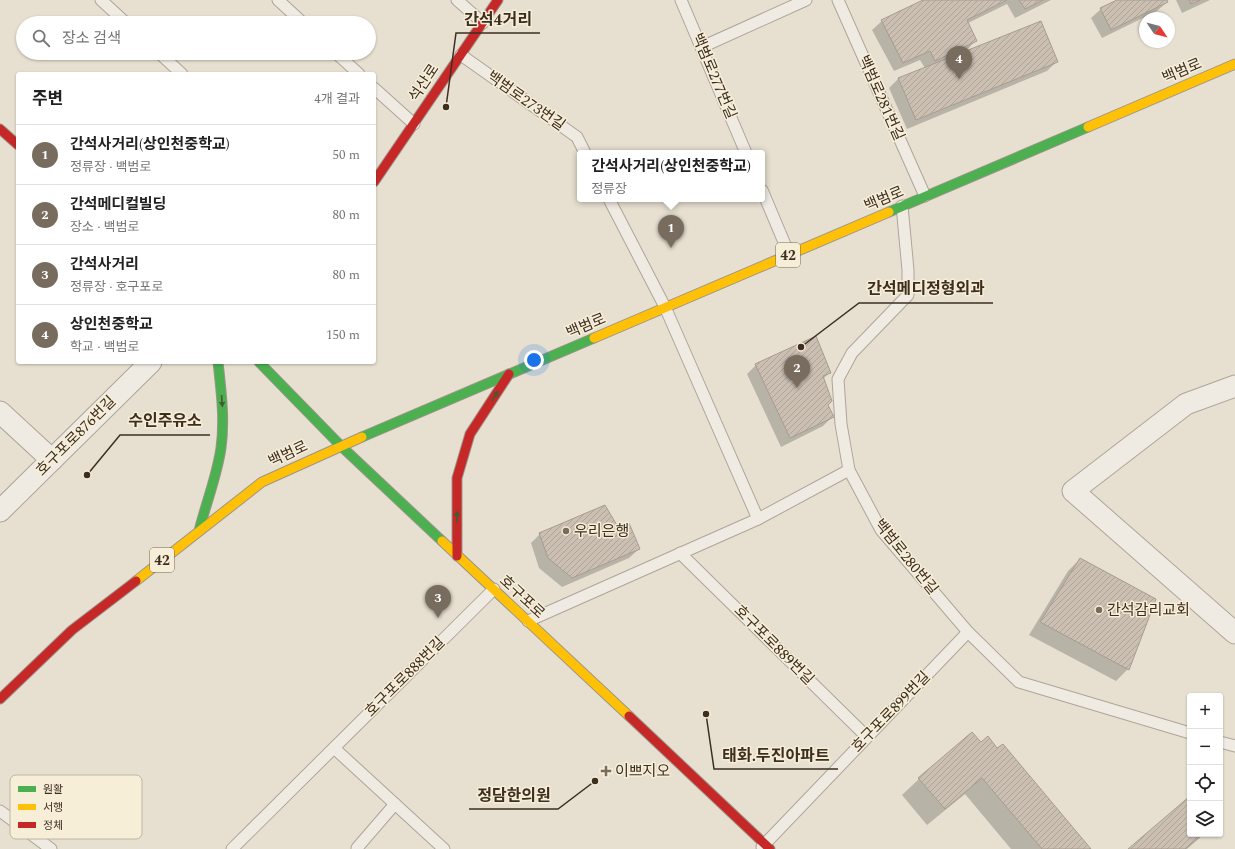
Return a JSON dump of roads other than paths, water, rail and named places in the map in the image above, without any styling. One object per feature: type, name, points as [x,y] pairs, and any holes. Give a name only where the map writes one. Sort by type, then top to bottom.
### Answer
[{"type":"main road","name":"석산로","points":[[376,179],[498,0]]},
{"type":"main road","name":"백범로","points":[[0,699],[72,630],[262,482],[341,446],[1235,64]]},
{"type":"main road","points":[[0,129],[16,143]]},
{"type":"main road","points":[[199,531],[219,460],[223,430],[223,401],[218,364]]},
{"type":"main road","name":"호구포로","points":[[261,364],[341,446],[528,621],[765,847]]},
{"type":"main road","points":[[458,556],[457,478],[460,467],[470,434],[509,374]]},
{"type":"street","name":"호구포로876번길","points":[[0,511],[149,364]]},
{"type":"street","points":[[1235,386],[1186,404],[1073,492],[1235,633]]},
{"type":"street","points":[[0,412],[52,460]]},
{"type":"lane","points":[[101,0],[118,16]]},
{"type":"lane","points":[[278,0],[295,16]]},
{"type":"lane","points":[[458,0],[483,23]]},
{"type":"lane","name":"백범로277번길","points":[[681,0],[745,150]]},
{"type":"lane","points":[[702,47],[806,0]]},
{"type":"lane","name":"백범로281번길","points":[[838,0],[925,196]]},
{"type":"lane","name":"백범로273번길","points":[[460,55],[577,138],[583,150]]},
{"type":"lane","points":[[167,60],[180,72]]},
{"type":"lane","points":[[344,60],[357,72]]},
{"type":"lane","points":[[376,90],[414,124]]},
{"type":"lane","points":[[765,197],[789,254]]},
{"type":"lane","points":[[611,202],[666,307],[758,519]]},
{"type":"lane","name":"백범로280번길","points":[[902,206],[908,270],[908,294],[852,353],[838,379],[841,424],[848,470],[881,530],[968,632],[1019,682],[1187,732]]},
{"type":"lane","points":[[528,621],[758,519],[848,470]]},
{"type":"lane","name":"호구포로889번길","points":[[680,553],[867,737]]},
{"type":"lane","name":"호구포로888번길","points":[[232,849],[494,590]]},
{"type":"lane","name":"호구포로899번길","points":[[765,847],[867,737],[968,632]]},
{"type":"lane","points":[[1223,743],[1235,746]]},
{"type":"lane","points":[[334,748],[444,849]]},
{"type":"lane","points":[[358,849],[357,848],[395,804]]},
{"type":"lane","points":[[0,812],[10,819]]},
{"type":"lane","points":[[37,839],[51,849]]},
{"type":"place","name":"상인천중학교","points":[[959,79]]},
{"type":"place","name":"간석4거리","points":[[446,107]]},
{"type":"place","name":"간석사거리(상인천중학교)","points":[[671,248]]},
{"type":"place","name":"간석메디정형외과","points":[[801,347]]},
{"type":"place","name":"간석메디컬빌딩","points":[[797,388]]},
{"type":"place","name":"수인주유소","points":[[87,475]]},
{"type":"place","name":"우리은행","points":[[566,531]]},
{"type":"place","name":"간석감리교회","points":[[1099,610]]},
{"type":"place","name":"간석사거리","points":[[438,618]]},
{"type":"place","name":"태화.두진아파트","points":[[706,714]]},
{"type":"place","name":"이쁘지오","points":[[606,771]]},
{"type":"place","name":"정담한의원","points":[[595,781]]}]
